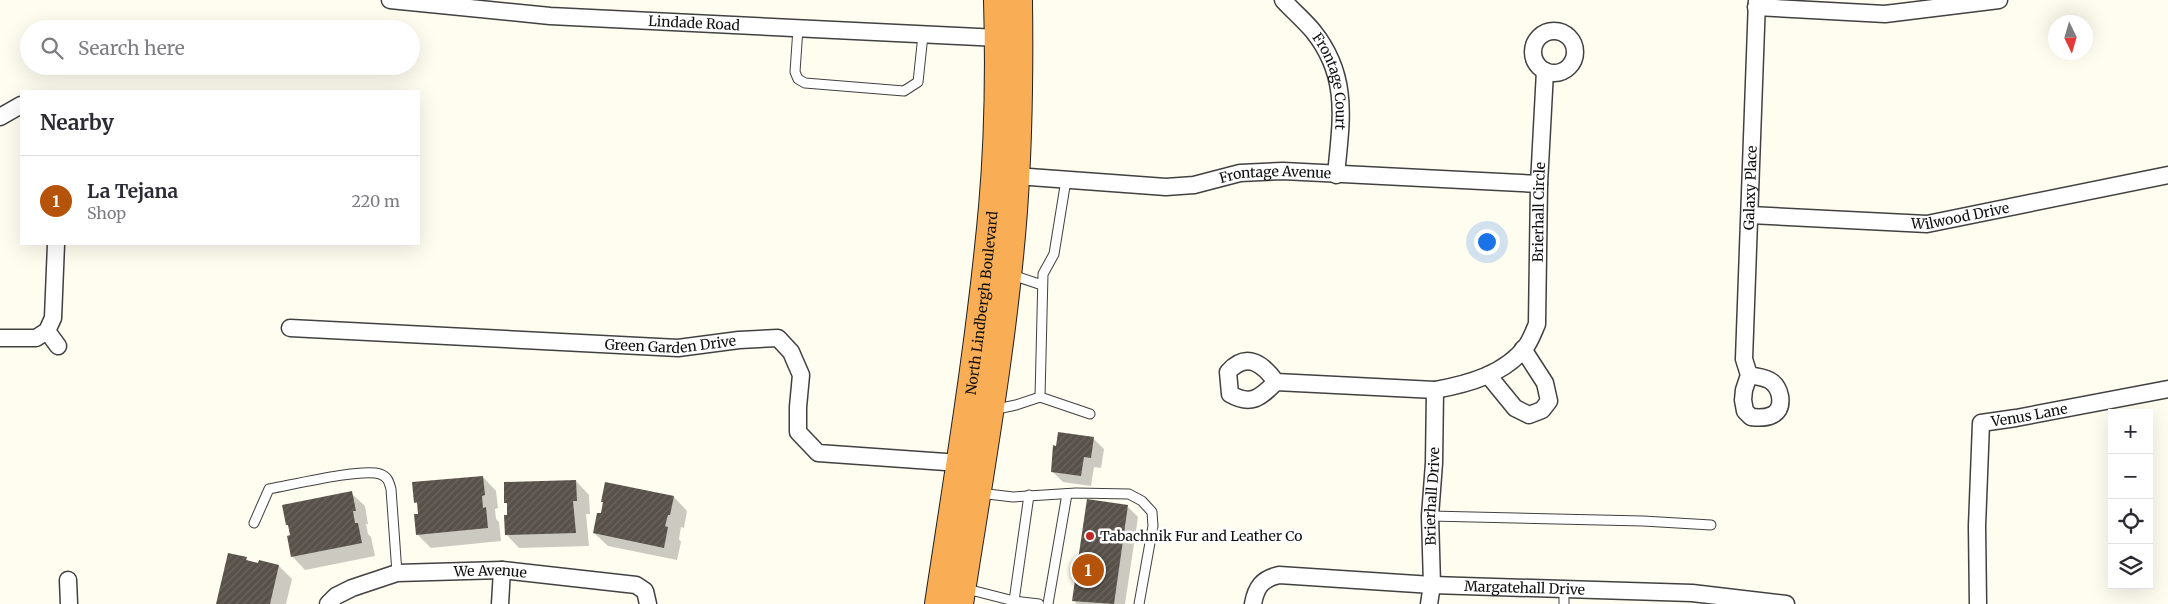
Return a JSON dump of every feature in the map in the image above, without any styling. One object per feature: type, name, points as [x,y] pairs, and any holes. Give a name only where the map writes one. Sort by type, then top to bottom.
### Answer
[{"type":"highway","name":"North Lindbergh Boulevard","points":[[946,597],[960,463],[981,316],[993,206],[999,94],[998,0]]},
{"type":"highway","name":"North Lindbergh Boulevard","points":[[946,597],[976,492],[1006,273],[1015,176],[1018,112],[1018,0]]},
{"type":"street","name":"Lindade Road","points":[[390,0],[550,16],[999,38]]},
{"type":"street","name":"Frontage Court","points":[[1283,0],[1324,46],[1336,73],[1342,108],[1336,175]]},
{"type":"street","points":[[1756,4],[1886,14],[1999,0]]},
{"type":"street","name":"Galaxy Place","points":[[1749,375],[1744,359],[1756,4]]},
{"type":"street","name":"Brierhall Circle","points":[[1276,382],[1435,390],[1460,385],[1488,375],[1504,367],[1523,349],[1538,324],[1539,184],[1545,72]]},
{"type":"street","points":[[0,117],[20,106]]},
{"type":"street","name":"Frontage Avenue","points":[[1015,176],[1166,187],[1194,184],[1240,173],[1282,172],[1539,184]]},
{"type":"street","name":"Wilwood Drive","points":[[1750,215],[1927,224],[2168,175]]},
{"type":"street","points":[[0,338],[26,340],[36,338],[46,331],[53,318],[56,245]]},
{"type":"street","name":"Green Garden Drive","points":[[290,328],[678,348],[739,340],[778,338],[791,352],[801,375],[798,432],[818,453],[960,463]]},
{"type":"street","points":[[46,331],[58,346]]},
{"type":"street","points":[[1488,375],[1514,408],[1529,415],[1542,410],[1549,401],[1545,383],[1523,349]]},
{"type":"street","name":"Venus Lane","points":[[1978,604],[1977,526],[1981,422],[2016,418],[2168,389]]},
{"type":"street","name":"Brierhall Drive","points":[[1429,604],[1432,585],[1430,516],[1434,463],[1435,390]]},
{"type":"street","points":[[500,604],[502,570]]},
{"type":"street","name":"We Avenue","points":[[328,604],[336,596],[352,588],[397,573],[502,570],[636,584],[645,591],[648,604]]},
{"type":"street","name":"Margatehall Drive","points":[[1253,604],[1257,588],[1262,581],[1279,575],[1564,596],[1697,599],[1786,604]]},
{"type":"street","points":[[68,580],[69,604]]},
{"type":"street","points":[[1432,585],[1439,604]]},
{"type":"lane","points":[[798,28],[795,72],[798,79],[805,83],[904,91],[918,82],[923,34]]},
{"type":"lane","points":[[1040,397],[1043,274],[1054,254],[1066,180]]},
{"type":"lane","points":[[1006,273],[1042,285]]},
{"type":"lane","points":[[988,410],[1016,405],[1040,397],[1090,414]]},
{"type":"lane","points":[[254,523],[269,489],[357,474],[380,474],[389,481],[397,573]]},
{"type":"lane","points":[[976,492],[1013,497],[1067,494],[1129,494],[1142,500],[1152,512],[1153,526],[1139,604]]},
{"type":"lane","points":[[1048,604],[1067,494]]},
{"type":"lane","points":[[1019,602],[1029,495]]},
{"type":"lane","points":[[1430,516],[1643,521],[1711,525]]},
{"type":"lane","points":[[946,597],[1039,604]]},
{"type":"building","points":[[1058,432],[1094,437],[1091,458],[1084,457],[1081,476],[1051,472],[1053,445],[1056,446]]},
{"type":"building","points":[[483,476],[485,495],[482,496],[483,508],[486,507],[488,528],[416,535],[414,514],[418,514],[417,502],[414,503],[412,482]]},
{"type":"building","points":[[576,480],[577,501],[573,501],[576,533],[505,535],[504,515],[507,515],[507,503],[504,503],[504,482]]},
{"type":"building","points":[[605,482],[674,496],[670,515],[668,515],[665,526],[668,527],[664,548],[593,533],[597,513],[601,513]]},
{"type":"building","points":[[352,491],[356,511],[353,511],[355,523],[358,523],[362,543],[291,557],[287,536],[290,535],[282,505]]},
{"type":"building","points":[[1087,499],[1128,505],[1114,604],[1072,601]]},
{"type":"building","points":[[228,553],[247,557],[246,560],[258,563],[259,560],[279,565],[270,604],[216,604]]},
{"type":"place","name":"Tabachnik Fur and Leather Co","points":[[1090,536]]},
{"type":"place","name":"La Tejana","points":[[1088,570]]}]
